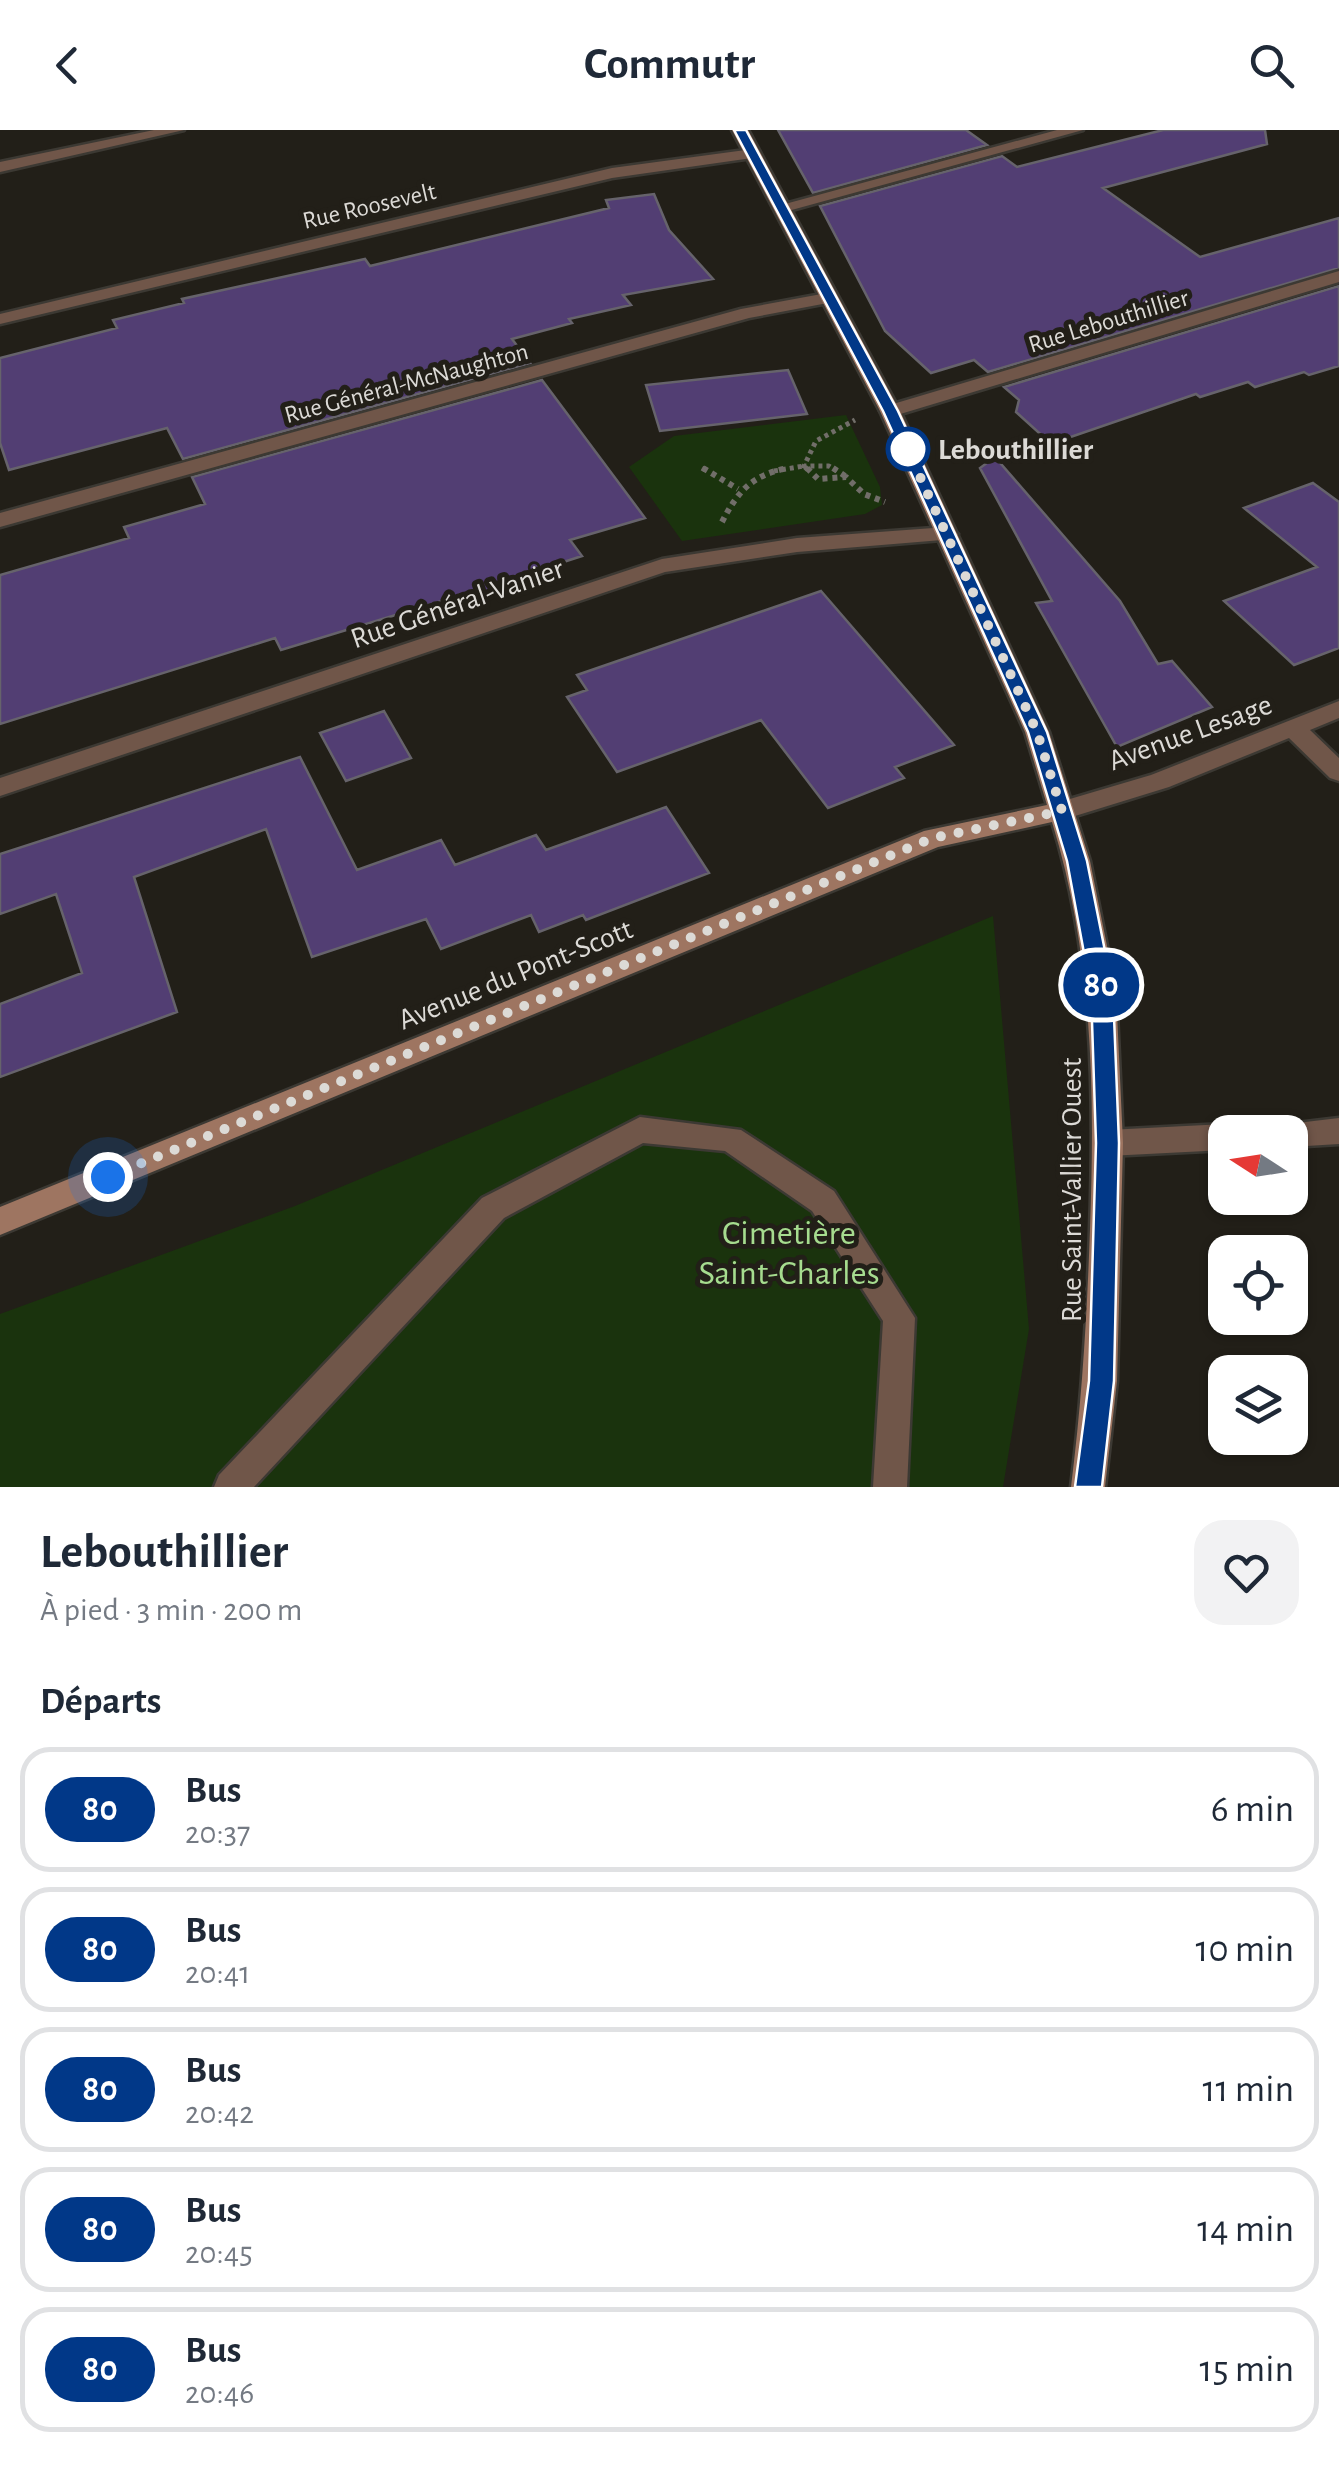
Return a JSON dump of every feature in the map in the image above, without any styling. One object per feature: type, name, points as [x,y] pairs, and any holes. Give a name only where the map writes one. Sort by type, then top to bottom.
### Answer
[{"type":"street","points":[[0,167],[176,130]]},
{"type":"street","name":"Rue Saint-Vallier Ouest","points":[[740,130],[890,411],[1037,732],[1077,861],[1102,991],[1108,1143],[1102,1381],[1088,1487]]},
{"type":"street","points":[[782,207],[1076,130]]},
{"type":"street","name":"Rue Roosevelt","points":[[0,319],[612,173],[752,154]]},
{"type":"street","name":"Rue Lebouthillier","points":[[890,411],[1339,276]]},
{"type":"street","name":"Rue Général-McNaughton","points":[[0,520],[747,314],[827,298]]},
{"type":"street","name":"Rue Général-Vanier","points":[[0,788],[662,566],[797,545],[946,534]]},
{"type":"street","name":"Avenue Lesage","points":[[1062,811],[1160,781],[1339,709]]},
{"type":"street","points":[[1293,728],[1339,772]]},
{"type":"street","name":"Avenue du Pont-Scott","points":[[0,1221],[933,838],[1062,811]]},
{"type":"street","points":[[231,1487],[493,1208],[640,1130],[731,1139],[823,1201],[900,1318],[890,1487]]},
{"type":"street","points":[[1308,1133],[1339,1131]]},
{"type":"street","points":[[1108,1143],[1208,1138]]},
{"type":"path","points":[[804,466],[816,441],[845,422],[890,411]]},
{"type":"path","points":[[804,466],[818,478],[846,477]]},
{"type":"path","points":[[725,556],[717,531],[738,489],[757,473],[804,466],[829,466],[864,494],[946,534]]},
{"type":"path","points":[[702,468],[738,489]]},
{"type":"green space","points":[[846,415],[880,487],[882,505],[865,514],[682,541],[629,467],[674,436]]},
{"type":"green space","name":"Cimetière Saint-Charles","points":[[993,916],[1029,1329],[1003,1487],[0,1487],[0,1314],[295,1206]]},
{"type":"building","points":[[778,130],[966,130],[987,145],[813,193]]},
{"type":"building","points":[[1163,130],[1265,130],[1267,144],[1103,188],[1200,257],[1339,218],[1339,268],[988,372],[974,360],[931,373],[885,331],[820,206],[1002,156],[1017,167]]},
{"type":"building","points":[[654,194],[669,230],[713,279],[623,295],[631,305],[569,319],[572,323],[512,339],[530,363],[183,459],[167,428],[9,470],[0,443],[0,358],[117,328],[113,320],[184,303],[182,299],[365,259],[370,266],[609,208],[606,200]]},
{"type":"building","points":[[1339,286],[1339,366],[1255,387],[1248,382],[1200,397],[1196,394],[1059,441],[1048,441],[1016,412],[1019,400],[1004,387]]},
{"type":"building","points":[[788,370],[807,414],[660,431],[646,385]]},
{"type":"building","points":[[542,380],[645,518],[570,540],[582,556],[505,581],[509,586],[451,604],[448,599],[281,650],[275,638],[0,724],[0,575],[129,538],[124,527],[205,504],[192,477]]},
{"type":"building","points":[[995,457],[1120,601],[1158,664],[1172,661],[1212,707],[1117,747],[1036,603],[1052,601],[980,468]]},
{"type":"building","points":[[1313,483],[1339,502],[1339,648],[1294,665],[1224,601],[1317,567],[1244,508]]},
{"type":"building","points":[[821,591],[954,745],[895,767],[904,778],[828,808],[761,720],[617,772],[567,697],[587,690],[577,675]]},
{"type":"building","points":[[384,711],[411,758],[346,781],[320,733]]},
{"type":"building","points":[[300,757],[357,870],[441,840],[455,865],[536,835],[546,850],[666,807],[709,873],[586,920],[583,915],[539,932],[531,915],[441,949],[426,919],[312,957],[266,829],[134,877],[177,1012],[0,1077],[0,1004],[82,973],[56,894],[0,914],[0,854]]},
{"type":"bus line","name":"80","points":[[740,130],[890,411],[1037,732],[1077,861],[1102,991],[1108,1143],[1102,1381],[1088,1487]]},
{"type":"place","name":"Lebouthillier","points":[[908,449]]},
{"type":"route","points":[[108,1177],[933,838],[1062,811],[1037,732],[904,442],[908,449]]}]
